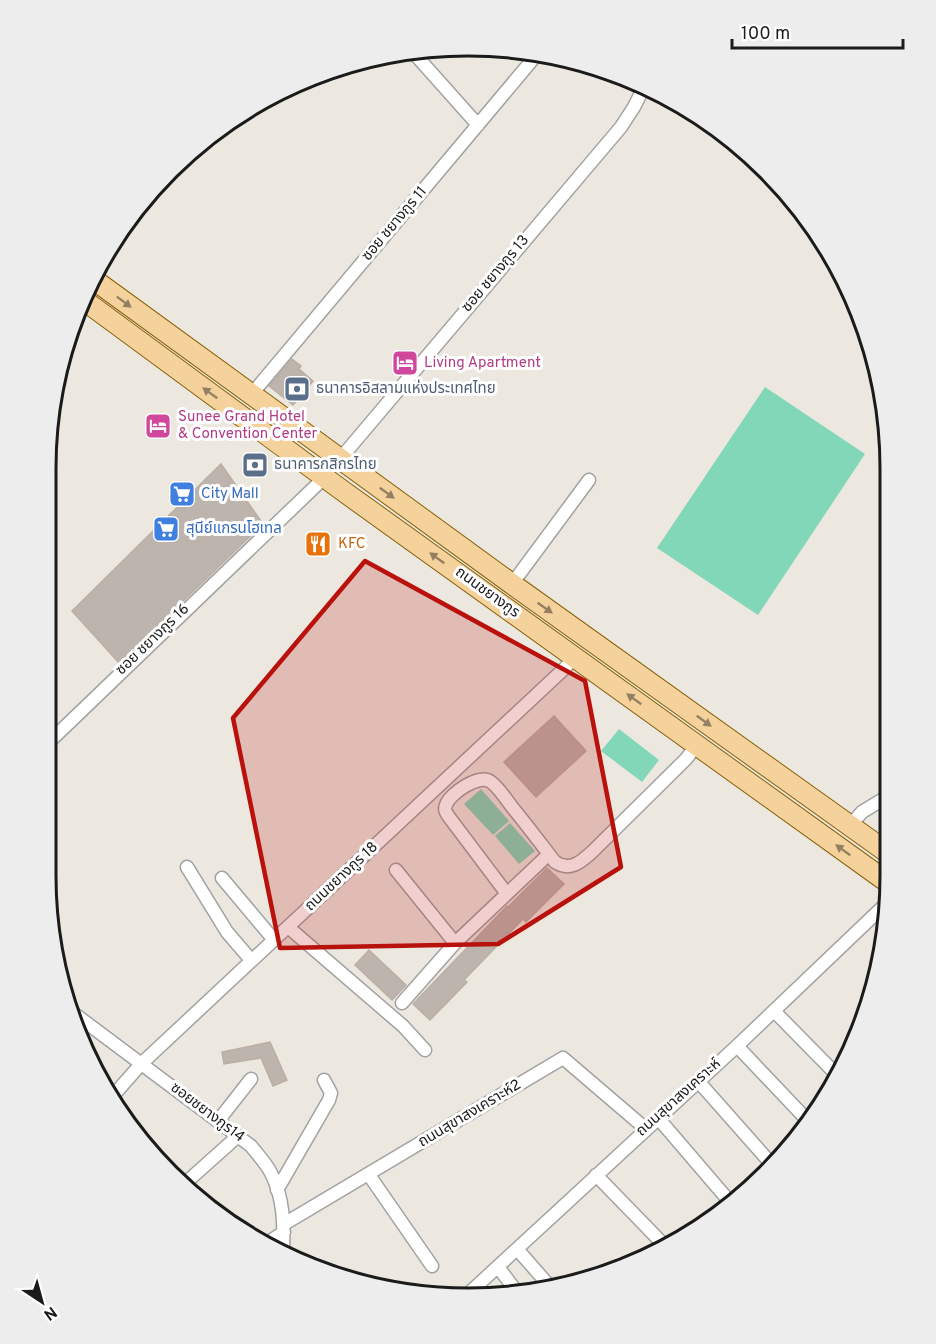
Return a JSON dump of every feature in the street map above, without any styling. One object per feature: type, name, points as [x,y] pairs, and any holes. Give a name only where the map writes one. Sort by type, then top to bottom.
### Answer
[{"type":"main road","name":"ถนนชยางกูร","points":[[99,284],[880,848]]},
{"type":"main road","name":"ถนนชยางกูร","points":[[90,304],[880,877]]},
{"type":"main road","points":[[325,477],[340,459]]},
{"type":"main road","points":[[742,777],[755,759]]},
{"type":"street","points":[[419,58],[478,125]]},
{"type":"street","name":"ซอย ชยางกูร 11","points":[[251,395],[531,60]]},
{"type":"street","name":"ซอย ชยางกูร 13","points":[[340,459],[621,127],[641,94]]},
{"type":"street","name":"ซอย ชยางกูร 16","points":[[56,735],[325,477]]},
{"type":"street","points":[[512,584],[589,480]]},
{"type":"street","name":"ถนนชยางกูร 18","points":[[117,1091],[141,1064],[566,667],[574,656]]},
{"type":"street","points":[[507,894],[445,811],[450,798],[475,780],[486,778],[492,782],[555,862],[563,867],[571,867],[580,862],[686,759],[697,745]]},
{"type":"street","points":[[849,827],[862,812],[880,801]]},
{"type":"street","points":[[402,1003],[455,943],[549,854]]},
{"type":"street","points":[[187,867],[227,932],[251,960]]},
{"type":"street","points":[[396,870],[455,943]]},
{"type":"street","points":[[222,878],[274,940]]},
{"type":"street","name":"ถนนสุขาสงเคราะห์","points":[[475,1288],[737,1046],[879,910]]},
{"type":"street","points":[[288,927],[403,1026],[425,1050]]},
{"type":"street","points":[[774,1011],[832,1070]]},
{"type":"street","name":"ซอยชยางกูร14","points":[[81,1019],[251,1146],[271,1173],[277,1190],[284,1228],[283,1245]]},
{"type":"street","points":[[737,1046],[803,1116]]},
{"type":"street","name":"ถนนสุขาสงเคราะห์2","points":[[272,1238],[284,1228],[369,1175],[563,1058],[646,1129]]},
{"type":"street","points":[[218,1121],[251,1078]]},
{"type":"street","points":[[277,1190],[329,1100],[331,1093],[324,1080]]},
{"type":"street","points":[[698,1081],[768,1160]]},
{"type":"street","points":[[658,1118],[726,1197]]},
{"type":"street","points":[[189,1180],[238,1136]]},
{"type":"street","points":[[369,1175],[432,1266]]},
{"type":"street","points":[[596,1175],[660,1241]]},
{"type":"street","points":[[517,1249],[545,1281]]},
{"type":"street","points":[[498,1267],[512,1286]]},
{"type":"highlighted area","points":[[365,561],[585,681],[621,867],[498,944],[280,948],[233,718]]},
{"type":"green space","points":[[765,387],[865,454],[758,615],[657,548]]},
{"type":"green space","points":[[619,729],[659,760],[642,782],[601,751]]},
{"type":"green space","points":[[481,789],[509,821],[493,835],[464,804]]},
{"type":"green space","points":[[510,823],[535,851],[519,864],[495,836]]},
{"type":"building","points":[[292,359],[301,366],[299,369],[313,381],[293,405],[269,386]]},
{"type":"building","points":[[221,464],[263,524],[119,663],[72,611]]},
{"type":"building","points":[[554,716],[586,751],[536,797],[504,762]]},
{"type":"building","points":[[547,868],[564,884],[526,922],[523,919],[464,980],[467,982],[430,1020],[413,1004],[507,906]]},
{"type":"building","points":[[369,950],[406,985],[392,1000],[355,965]]},
{"type":"building","points":[[270,1042],[287,1080],[273,1086],[261,1058],[224,1064],[222,1052]]},
{"type":"place","name":"Living Apartment","points":[[405,363]]},
{"type":"place","name":"ธนาคารอิสลามแห่งประเทศไทย","points":[[297,389]]},
{"type":"place","name":"Sunee Grand Hotel & Convention Center","points":[[158,426]]},
{"type":"place","name":"ธนาคารกสิกรไทย","points":[[255,465]]},
{"type":"place","name":"City Mall","points":[[182,494]]},
{"type":"place","name":"สุนีย์แกรนโฮเทล","points":[[166,529]]},
{"type":"place","name":"KFC","points":[[318,544]]}]
